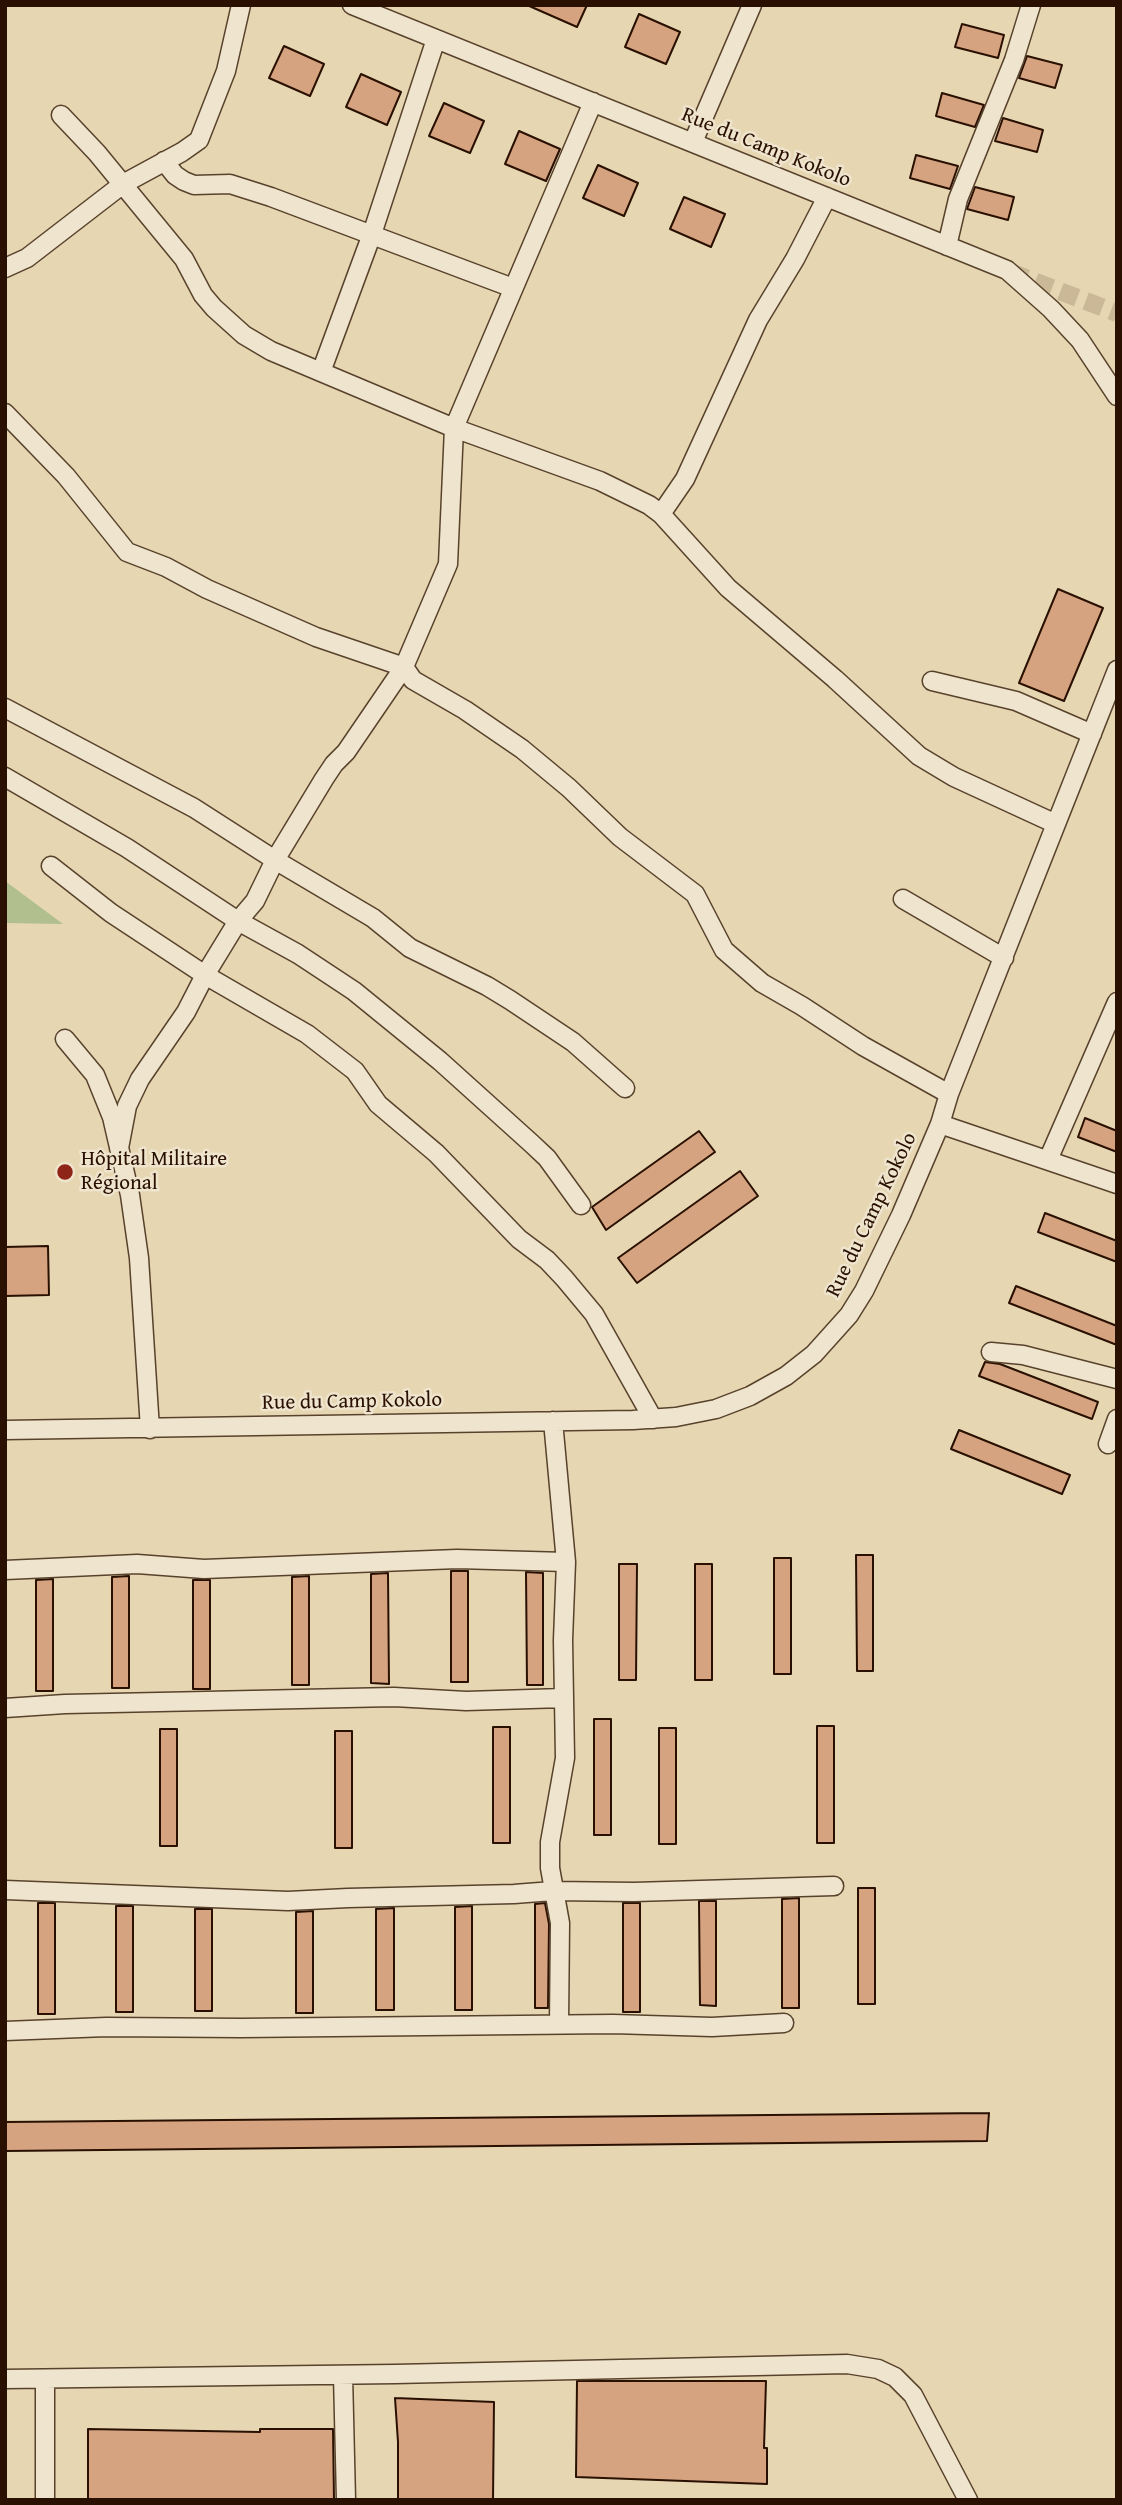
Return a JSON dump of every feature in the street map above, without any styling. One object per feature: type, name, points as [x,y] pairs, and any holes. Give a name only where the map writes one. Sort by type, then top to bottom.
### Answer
[{"type":"street","points":[[5,268],[27,258],[123,184],[193,145],[203,134],[226,71],[241,5]]},
{"type":"street","name":"Rue du Camp Kokolo","points":[[352,5],[1007,270],[1052,309],[1080,340],[1117,396]]},
{"type":"street","points":[[693,142],[752,5]]},
{"type":"street","points":[[947,246],[958,199],[1014,60],[1031,5]]},
{"type":"street","points":[[321,372],[372,234],[436,39]]},
{"type":"street","points":[[119,1148],[127,1106],[140,1079],[187,1012],[205,975],[238,921],[255,901],[275,860],[324,779],[346,752],[404,667],[448,564],[454,428],[593,102]]},
{"type":"street","points":[[61,115],[123,184],[184,259],[203,295],[244,335],[271,351],[454,428],[600,481],[642,501],[661,514],[728,588],[919,756],[954,777],[1056,824]]},
{"type":"street","points":[[164,162],[175,175],[194,184],[230,184],[513,288]]},
{"type":"street","points":[[661,514],[685,478],[758,320],[795,259],[827,197]]},
{"type":"street","points":[[5,414],[66,476],[127,552],[166,567],[207,589],[316,637],[404,667],[413,680],[465,710],[522,749],[569,788],[620,837],[695,894],[724,950],[754,976],[863,1046],[949,1094]]},
{"type":"street","name":"Rue du Camp Kokolo","points":[[5,1430],[653,1419],[716,1409],[750,1396],[786,1376],[831,1337],[864,1291],[940,1124],[949,1094],[1117,670]]},
{"type":"street","points":[[932,681],[1016,701],[1092,734]]},
{"type":"street","points":[[5,708],[194,808],[373,918],[410,948],[510,1000],[573,1042],[625,1088]]},
{"type":"street","points":[[5,777],[127,848],[238,921],[298,954],[354,991],[440,1061],[547,1158],[581,1205]]},
{"type":"street","points":[[51,866],[111,913],[205,975],[307,1034],[355,1072],[378,1104],[436,1153],[519,1239],[547,1260],[594,1314],[653,1419]]},
{"type":"street","points":[[903,899],[1004,958]]},
{"type":"street","points":[[1048,1160],[1117,1002]]},
{"type":"street","points":[[65,1039],[95,1075],[112,1117],[130,1195],[139,1258],[150,1429]]},
{"type":"street","points":[[940,1124],[1117,1184]]},
{"type":"street","points":[[991,1352],[1023,1355],[1117,1379]]},
{"type":"street","points":[[1108,1444],[1117,1419]]},
{"type":"street","points":[[553,1422],[566,1562],[563,1699],[565,1758],[550,1842],[553,1891],[559,1923],[559,2024]]},
{"type":"street","points":[[5,1570],[137,1564],[204,1569],[457,1559],[566,1562]]},
{"type":"street","points":[[5,1708],[65,1704],[394,1697],[466,1701],[563,1699]]},
{"type":"street","points":[[5,1890],[288,1901],[553,1891],[634,1892],[834,1886]]},
{"type":"street","points":[[5,2031],[106,2027],[559,2024],[712,2027],[784,2023]]},
{"type":"street","points":[[5,2379],[847,2364],[878,2369],[895,2376],[913,2395],[968,2500]]},
{"type":"street","points":[[343,2375],[346,2500]]},
{"type":"street","points":[[45,2379],[45,2500]]},
{"type":"green space","points":[[5,881],[63,924],[5,923]]},
{"type":"building","points":[[527,5],[587,5],[577,27]]},
{"type":"building","points":[[639,14],[680,32],[666,64],[625,47]]},
{"type":"building","points":[[962,24],[1004,35],[998,58],[955,47]]},
{"type":"building","points":[[284,46],[324,64],[310,96],[269,78]]},
{"type":"building","points":[[1027,56],[1062,65],[1055,88],[1019,78]]},
{"type":"building","points":[[361,74],[401,92],[387,125],[346,107]]},
{"type":"building","points":[[942,93],[984,105],[975,127],[936,116]]},
{"type":"building","points":[[444,103],[484,121],[470,153],[429,136]]},
{"type":"building","points":[[1003,118],[1043,130],[1037,152],[995,141]]},
{"type":"building","points":[[519,131],[560,149],[546,181],[505,164]]},
{"type":"building","points":[[916,155],[958,166],[950,189],[910,178]]},
{"type":"building","points":[[598,165],[638,183],[624,216],[583,198]]},
{"type":"building","points":[[975,187],[1014,197],[1008,220],[967,209]]},
{"type":"building","points":[[684,197],[725,214],[711,247],[670,229]]},
{"type":"building","points":[[1058,589],[1103,608],[1064,701],[1019,683]]},
{"type":"building","points":[[1085,1118],[1117,1131],[1117,1152],[1078,1137]]},
{"type":"building","points":[[699,1131],[715,1152],[606,1230],[592,1207]]},
{"type":"building","points":[[740,1171],[758,1196],[637,1283],[618,1258]]},
{"type":"building","points":[[1045,1213],[1117,1241],[1117,1262],[1038,1232]]},
{"type":"building","points":[[48,1246],[49,1295],[5,1296],[5,1247]]},
{"type":"building","points":[[1016,1286],[1117,1326],[1117,1345],[1009,1303]]},
{"type":"building","points":[[985,1362],[1000,1364],[1098,1402],[1092,1419],[979,1376]]},
{"type":"building","points":[[959,1430],[1070,1475],[1062,1494],[951,1449]]},
{"type":"building","points":[[856,1555],[873,1555],[873,1671],[857,1671]]},
{"type":"building","points":[[774,1558],[791,1558],[791,1674],[774,1674]]},
{"type":"building","points":[[619,1564],[637,1564],[636,1680],[619,1680]]},
{"type":"building","points":[[695,1564],[712,1564],[712,1680],[695,1680]]},
{"type":"building","points":[[451,1571],[468,1571],[468,1682],[451,1682]]},
{"type":"building","points":[[526,1572],[543,1573],[543,1685],[527,1685]]},
{"type":"building","points":[[388,1573],[389,1684],[371,1683],[371,1574]]},
{"type":"building","points":[[129,1576],[129,1688],[112,1688],[112,1577]]},
{"type":"building","points":[[309,1576],[309,1685],[292,1685],[292,1577]]},
{"type":"building","points":[[53,1579],[53,1691],[36,1691],[36,1580]]},
{"type":"building","points":[[193,1580],[210,1580],[210,1689],[193,1689]]},
{"type":"building","points":[[594,1719],[611,1719],[611,1835],[594,1835]]},
{"type":"building","points":[[817,1726],[834,1726],[834,1843],[817,1843]]},
{"type":"building","points":[[493,1727],[510,1727],[510,1843],[493,1843]]},
{"type":"building","points":[[659,1728],[676,1728],[676,1844],[659,1844]]},
{"type":"building","points":[[160,1729],[177,1729],[177,1846],[160,1846]]},
{"type":"building","points":[[335,1731],[352,1731],[352,1848],[335,1848]]},
{"type":"building","points":[[858,1888],[875,1888],[875,2004],[858,2004]]},
{"type":"building","points":[[799,1898],[799,2008],[782,2008],[782,1899]]},
{"type":"building","points":[[699,1901],[716,1901],[716,2006],[700,2005]]},
{"type":"building","points":[[38,1903],[55,1903],[55,2014],[38,2014]]},
{"type":"building","points":[[545,1903],[549,1924],[548,2008],[535,2008],[535,1904]]},
{"type":"building","points":[[623,1903],[640,1903],[640,2012],[623,2012]]},
{"type":"building","points":[[116,1906],[133,1906],[133,2012],[116,2012]]},
{"type":"building","points":[[472,1906],[472,2010],[455,2010],[455,1907]]},
{"type":"building","points":[[394,1908],[394,2010],[376,2010],[376,1909]]},
{"type":"building","points":[[195,1909],[212,1909],[212,2011],[195,2011]]},
{"type":"building","points":[[313,1911],[313,2013],[296,2013],[296,1912]]},
{"type":"building","points":[[989,2113],[987,2141],[5,2151],[5,2122]]},
{"type":"building","points":[[577,2381],[766,2381],[764,2448],[767,2448],[767,2484],[576,2477]]},
{"type":"building","points":[[395,2398],[494,2402],[493,2500],[398,2500]]},
{"type":"building","points":[[88,2429],[260,2432],[260,2429],[333,2429],[334,2500],[88,2500]]},
{"type":"tunnel","points":[[1010,272],[1117,313]]},
{"type":"place","name":"Hôpital Militaire Régional","points":[[65,1172]]}]
